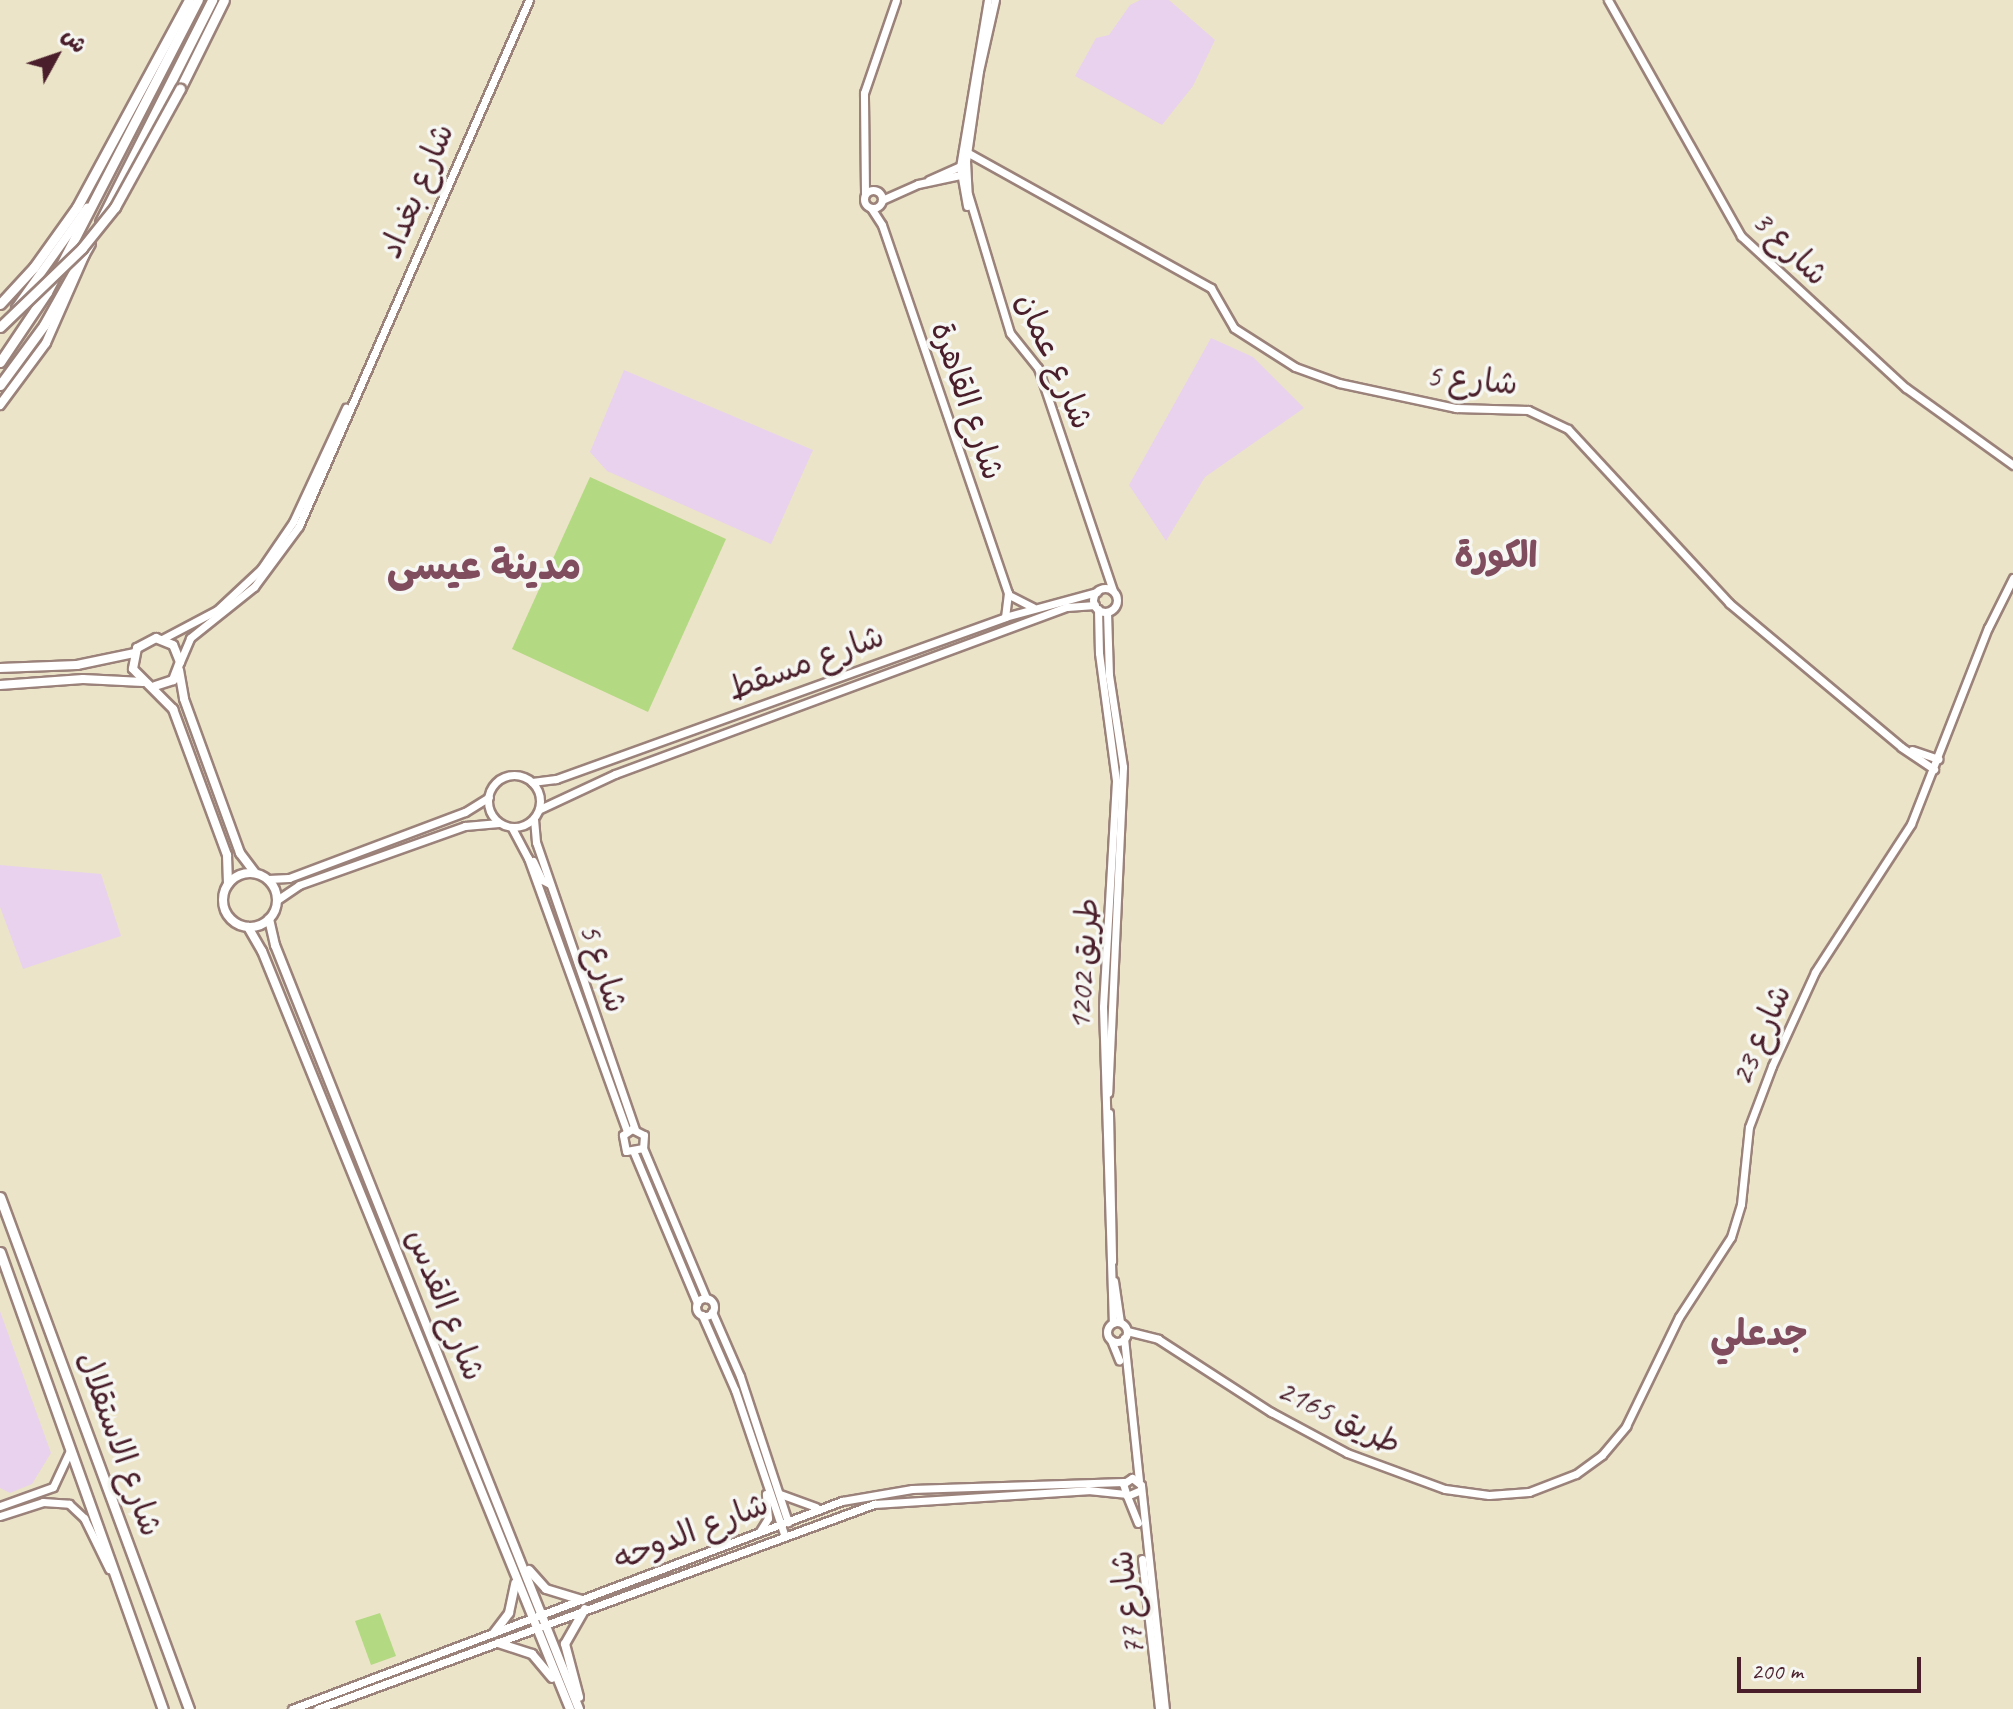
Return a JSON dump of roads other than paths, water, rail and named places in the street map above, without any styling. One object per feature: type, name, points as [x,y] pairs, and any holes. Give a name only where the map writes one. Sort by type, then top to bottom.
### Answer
[{"type":"main road","points":[[0,304],[34,267],[77,207],[189,0]]},
{"type":"main road","points":[[0,362],[47,292],[198,0]]},
{"type":"main road","points":[[0,385],[51,314],[85,253],[212,0]]},
{"type":"main road","points":[[0,329],[82,248],[115,207],[180,89],[224,0]]},
{"type":"main road","points":[[0,329],[110,174]]},
{"type":"main road","points":[[0,405],[46,343],[85,253]]},
{"type":"main road","points":[[0,668],[77,665],[134,653],[145,641],[162,639],[177,650],[184,699],[240,853],[255,873],[268,879],[277,900],[269,919],[248,927],[225,910],[227,855],[173,709],[155,686]]},
{"type":"main road","points":[[134,653],[133,669],[143,682]]},
{"type":"main road","points":[[0,685],[83,679],[143,682],[155,686],[167,684],[180,666]]},
{"type":"main road","points":[[228,884],[255,873]]},
{"type":"main road","name":"شارع القدس","points":[[269,919],[275,945],[581,1709]]},
{"type":"main road","name":"شارع القدس","points":[[248,927],[262,951],[515,1583],[570,1709]]},
{"type":"main road","name":"شارع الاستقلال","points":[[0,1197],[189,1707]]},
{"type":"main road","name":"شارع الاستقلال","points":[[0,1252],[163,1709]]},
{"type":"main road","points":[[525,1566],[546,1589],[584,1605],[565,1644],[581,1709]]},
{"type":"main road","points":[[494,1633],[509,1613],[515,1583]]},
{"type":"main road","points":[[498,1643],[521,1648],[541,1662],[570,1709]]},
{"type":"street","name":"شارع بغداد","points":[[180,666],[190,638],[246,595],[286,547],[529,0]]},
{"type":"street","points":[[896,0],[864,93],[865,193],[898,190]]},
{"type":"street","points":[[963,167],[988,0]]},
{"type":"street","points":[[965,151],[981,52],[995,0]]},
{"type":"street","name":"شارع 3","points":[[1608,0],[1741,236],[1906,388],[2013,465]]},
{"type":"street","name":"شارع 5","points":[[965,151],[1211,288],[1234,328],[1295,367],[1339,383],[1456,408],[1528,410],[1568,429],[1718,592],[1896,742],[1934,769]]},
{"type":"street","name":"شارع 5","points":[[898,190],[963,167],[984,163]]},
{"type":"street","name":"شارع عمان","points":[[963,167],[976,223],[1010,333],[1038,368],[1113,591]]},
{"type":"street","points":[[866,170],[877,190]]},
{"type":"street","name":"شارع القاهرة","points":[[877,190],[882,225]]},
{"type":"street","points":[[871,208],[898,190]]},
{"type":"street","name":"شارع القاهرة","points":[[865,193],[865,203],[882,225],[1008,593],[1005,617]]},
{"type":"street","name":"شارع بغداد","points":[[162,639],[217,610],[261,569],[289,531],[351,402]]},
{"type":"street","name":"شارع عمان","points":[[1100,609],[1105,564]]},
{"type":"street","name":"شارع 23","points":[[1546,1487],[1576,1474],[1615,1441],[1684,1307],[1731,1237],[1741,1204],[1749,1127],[1772,1066],[1815,972],[1896,851],[1934,769],[1988,628],[2013,578]]},
{"type":"street","points":[[1100,590],[1113,591],[1117,603],[1100,609]]},
{"type":"street","name":"شارع مسقط","points":[[532,782],[556,779],[1034,607],[1100,590]]},
{"type":"street","points":[[1008,593],[1034,607]]},
{"type":"street","name":"شارع مسقط","points":[[540,809],[573,790],[1067,607],[1100,609]]},
{"type":"street","name":"طريق 1202","points":[[1100,609],[1101,676],[1116,781],[1103,1007],[1116,1323]]},
{"type":"street","name":"طريق 1202","points":[[1100,609],[1123,767],[1107,1068],[1116,1323]]},
{"type":"street","points":[[1101,676],[1113,698]]},
{"type":"street","name":"شارع 5","points":[[1896,742],[1938,759]]},
{"type":"street","points":[[268,879],[303,872],[465,812],[489,797],[506,777],[532,782],[540,809],[534,819],[512,828],[499,823],[465,826],[299,885],[277,900]]},
{"type":"street","points":[[489,797],[499,823]]},
{"type":"street","name":"شارع 5","points":[[534,819],[550,884],[631,1130]]},
{"type":"street","name":"شارع 5","points":[[512,828],[528,858],[631,1130]]},
{"type":"street","points":[[528,858],[550,884]]},
{"type":"street","points":[[784,1522],[765,1480],[735,1390],[634,1153],[622,1143],[631,1130],[645,1138],[643,1148],[706,1298],[713,1303],[712,1312],[778,1493],[787,1533]]},
{"type":"street","points":[[634,1153],[643,1148]]},
{"type":"street","points":[[697,1303],[706,1298]]},
{"type":"street","points":[[702,1315],[712,1312]]},
{"type":"street","points":[[1111,1340],[1126,1334],[1116,1323],[1107,1332],[1118,1355],[1130,1462],[1125,1480]]},
{"type":"street","name":"طريق 2165","points":[[1126,1334],[1158,1339],[1297,1428],[1388,1471],[1467,1493],[1512,1494],[1546,1487]]},
{"type":"street","name":"شارع 77","points":[[1126,1334],[1162,1709]]},
{"type":"street","points":[[3,1504],[53,1487],[70,1449]]},
{"type":"street","points":[[758,1533],[768,1518],[765,1480]]},
{"type":"street","name":"شارع 77","points":[[1125,1480],[1126,1495],[1137,1517],[1162,1709]]},
{"type":"street","name":"شارع الدوحه","points":[[317,1709],[452,1654],[494,1633],[545,1620],[826,1506],[912,1489],[1125,1480],[1140,1486]]},
{"type":"street","points":[[1126,1495],[1140,1486]]},
{"type":"street","name":"شارع الدوحه","points":[[584,1605],[880,1503],[1088,1490],[1126,1495]]},
{"type":"street","points":[[778,1493],[800,1505],[826,1506]]},
{"type":"street","points":[[0,1516],[43,1502],[74,1506],[121,1593]]},
{"type":"street","name":"شارع الدوحه","points":[[292,1709],[452,1654],[498,1643],[533,1624]]},
{"type":"street","points":[[326,1706],[330,1695]]},
{"type":"district","name":"الكورة","points":[[1496,556]]},
{"type":"district","name":"مدينة عيسى","points":[[484,566]]},
{"type":"district","name":"جدعلي","points":[[1759,1334]]}]
